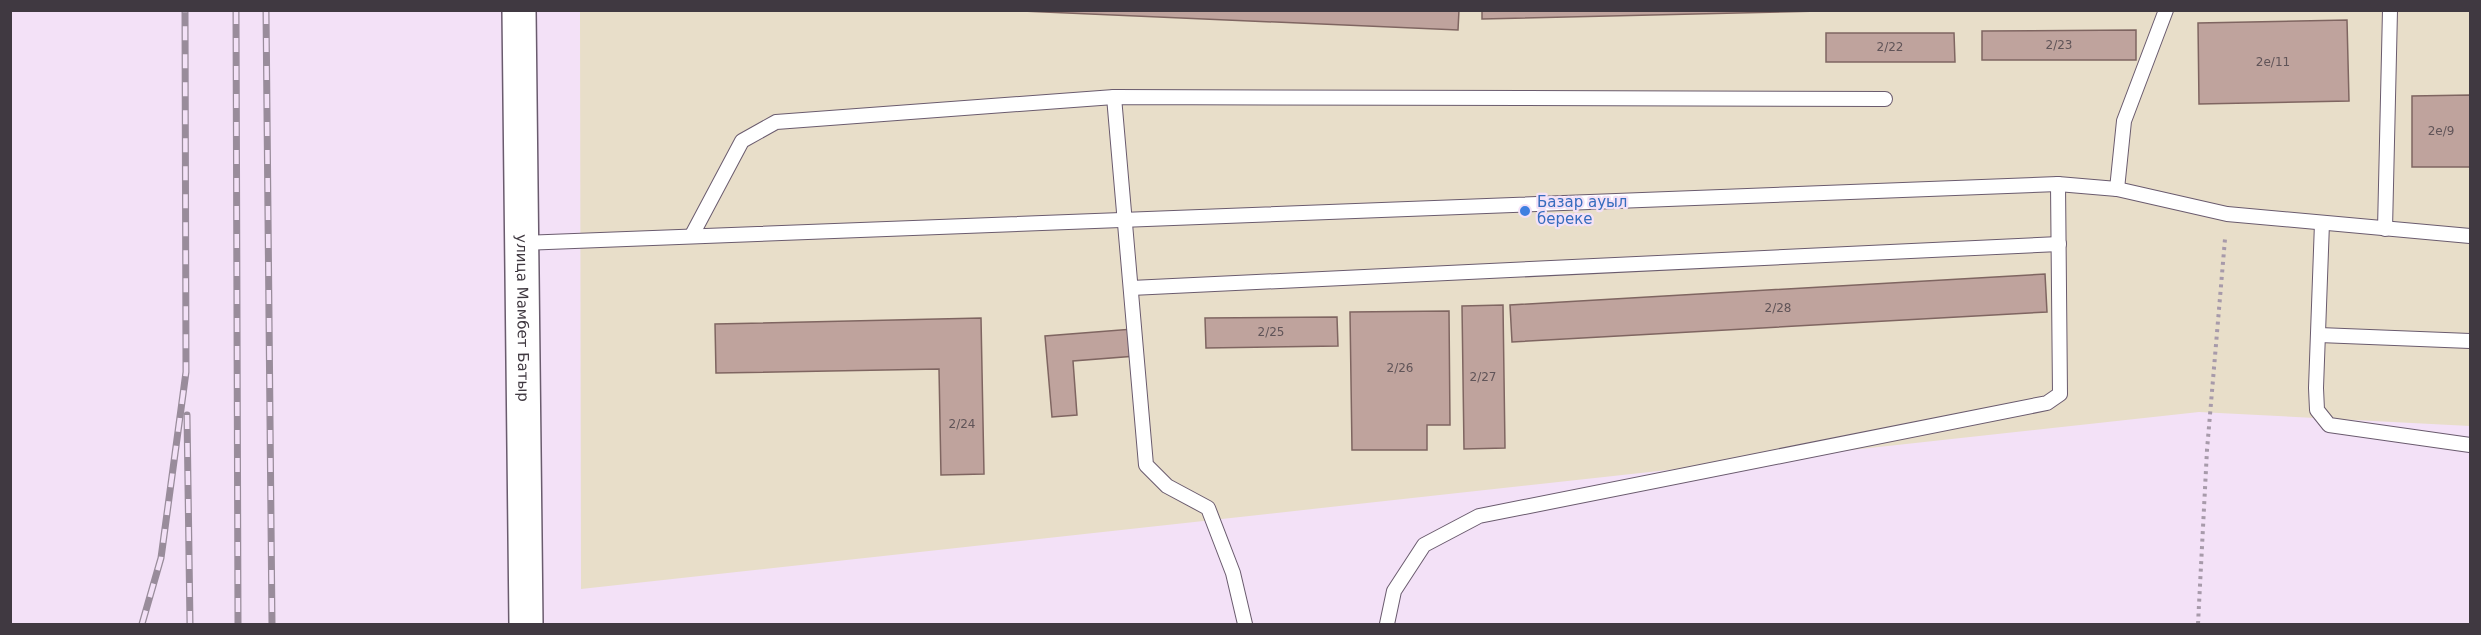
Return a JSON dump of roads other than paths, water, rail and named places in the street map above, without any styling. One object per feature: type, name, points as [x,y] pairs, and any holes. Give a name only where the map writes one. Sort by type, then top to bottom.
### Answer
[{"type":"main road","name":"улица Мамбет Батыр","points":[[519,10],[526,624]]},
{"type":"lane","points":[[2117,189],[2124,121],[2166,10]]},
{"type":"lane","points":[[2385,228],[2390,10]]},
{"type":"lane","points":[[692,235],[742,141],[776,122],[1114,97],[1885,99]]},
{"type":"lane","points":[[1114,97],[1146,465],[1167,486],[1208,508],[1233,573],[1245,624]]},
{"type":"lane","points":[[522,243],[1125,218],[2058,184],[2117,189],[2227,214],[2470,236]]},
{"type":"lane","points":[[1387,624],[1394,591],[1424,545],[1479,516],[2047,403],[2060,394],[2058,184]]},
{"type":"lane","points":[[2322,223],[2317,410],[2329,425],[2470,445]]},
{"type":"lane","points":[[1131,288],[2059,244]]},
{"type":"lane","points":[[2319,335],[2470,341]]},
{"type":"railway","points":[[142,624],[161,558],[186,372],[185,10]]},
{"type":"railway","points":[[236,10],[238,624]]},
{"type":"railway","points":[[266,10],[272,624]]},
{"type":"railway","points":[[187,415],[190,624]]},
{"type":"place","name":"Базар ауыл береке","points":[[1525,211]]}]
